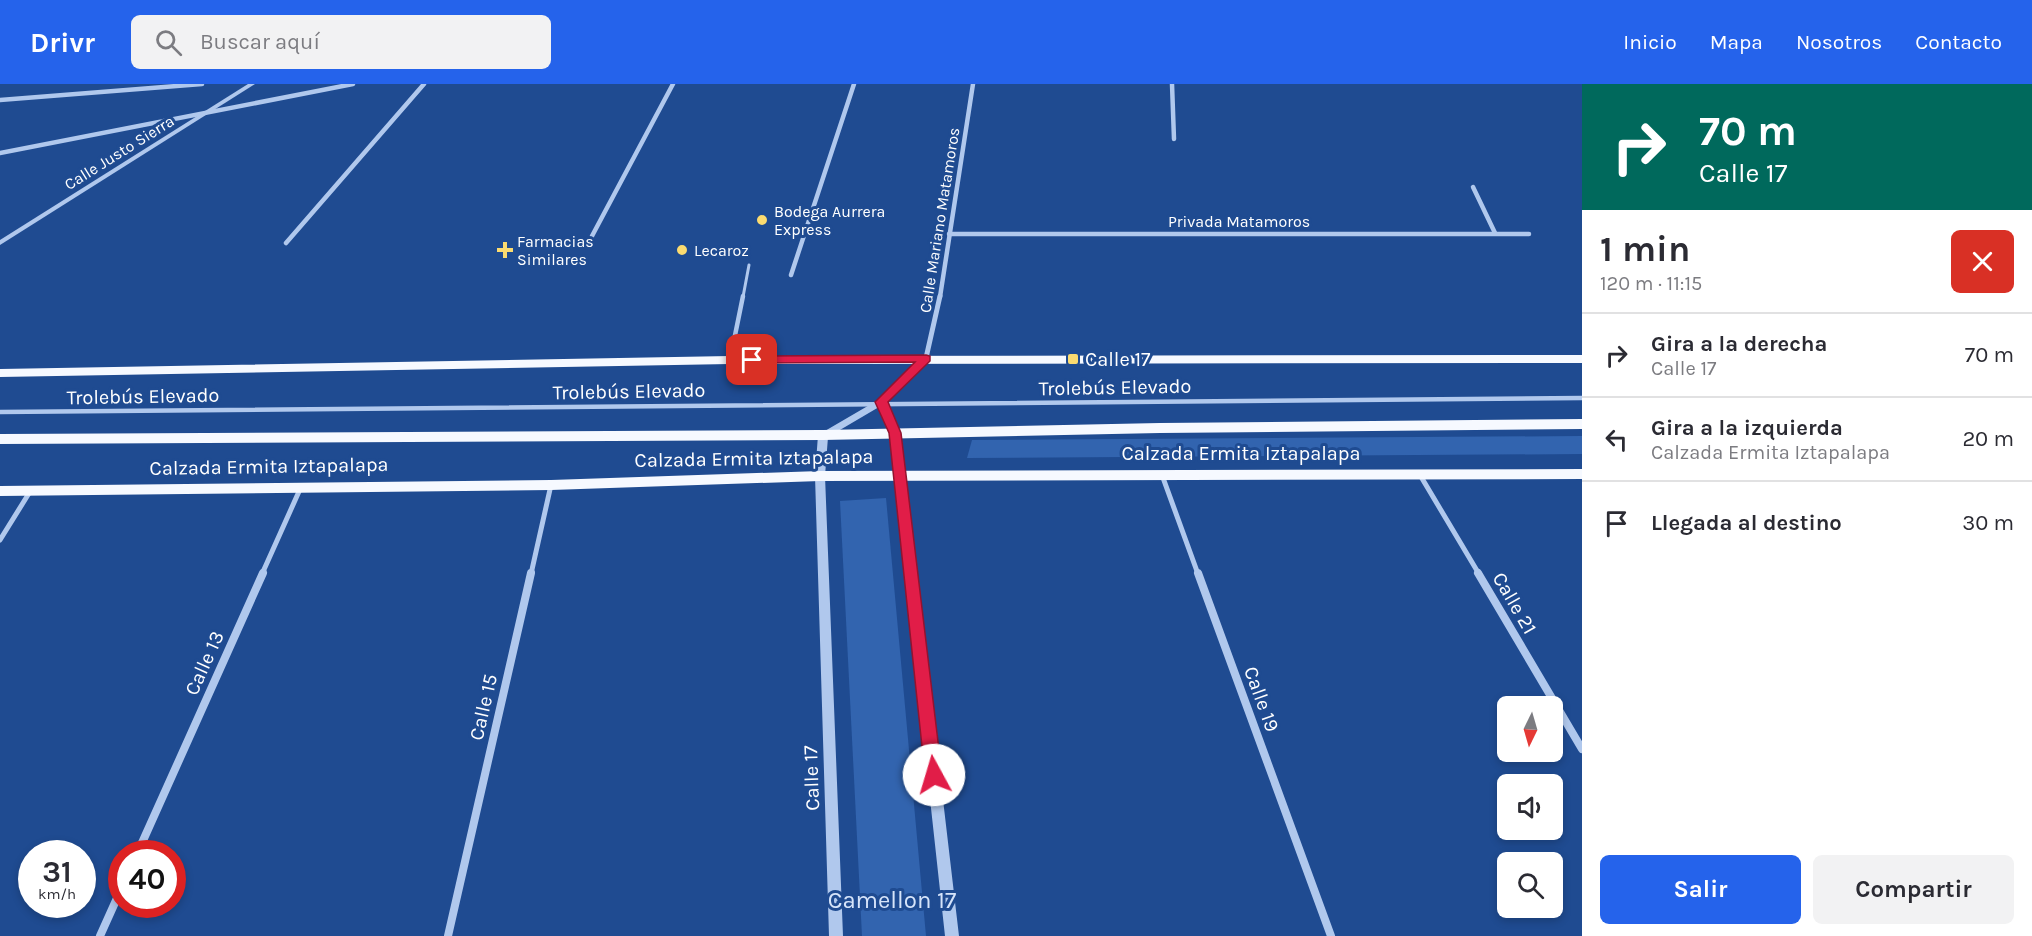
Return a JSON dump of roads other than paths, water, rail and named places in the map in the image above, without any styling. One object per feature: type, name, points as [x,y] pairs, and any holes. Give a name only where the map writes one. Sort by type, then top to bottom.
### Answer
[{"type":"main road","points":[[0,373],[926,358],[1582,358]]},
{"type":"main road","name":"Calzada Ermita Iztapalapa","points":[[0,439],[823,435],[1582,424]]},
{"type":"main road","name":"Calzada Ermita Iztapalapa","points":[[0,491],[550,484],[820,476],[1582,474]]},
{"type":"street","points":[[0,100],[202,84]]},
{"type":"street","name":"Calle Justo Sierra","points":[[0,243],[252,84]]},
{"type":"street","points":[[0,153],[353,84]]},
{"type":"street","points":[[286,243],[424,84]]},
{"type":"street","points":[[592,236],[673,84]]},
{"type":"street","points":[[791,275],[854,84]]},
{"type":"street","name":"Calle Mariano Matamoros","points":[[926,358],[937,314],[973,84]]},
{"type":"street","points":[[1172,84],[1174,139]]},
{"type":"street","points":[[1473,187],[1495,233]]},
{"type":"street","name":"Privada Matamoros","points":[[950,234],[1529,234]]},
{"type":"street","points":[[823,435],[881,402],[926,358]]},
{"type":"street","points":[[881,402],[895,433],[952,936]]},
{"type":"street","name":"Calle 17","points":[[823,435],[820,476],[836,936]]},
{"type":"street","name":"Calle 19","points":[[1162,474],[1331,936]]},
{"type":"street","name":"Calle 21","points":[[1420,474],[1582,749]]},
{"type":"street","name":"Calle 15","points":[[448,936],[550,484]]},
{"type":"street","name":"Calle 13","points":[[142,840],[301,486]]},
{"type":"street","points":[[0,540],[31,490]]},
{"type":"street","points":[[100,936],[108,918]]},
{"type":"lane","points":[[730,360],[749,266]]},
{"type":"lane","name":"Trolebús Elevado","points":[[0,412],[1582,398]]},
{"type":"place","name":"Bodega Aurrera Express","points":[[762,220]]},
{"type":"place","name":"Farmacias Similares","points":[[505,250]]},
{"type":"place","name":"Lecaroz","points":[[682,250]]},
{"type":"place","name":"Calle 17","points":[[1073,359]]},
{"type":"park label","name":"Camellon 17","points":[[892,900]]}]
